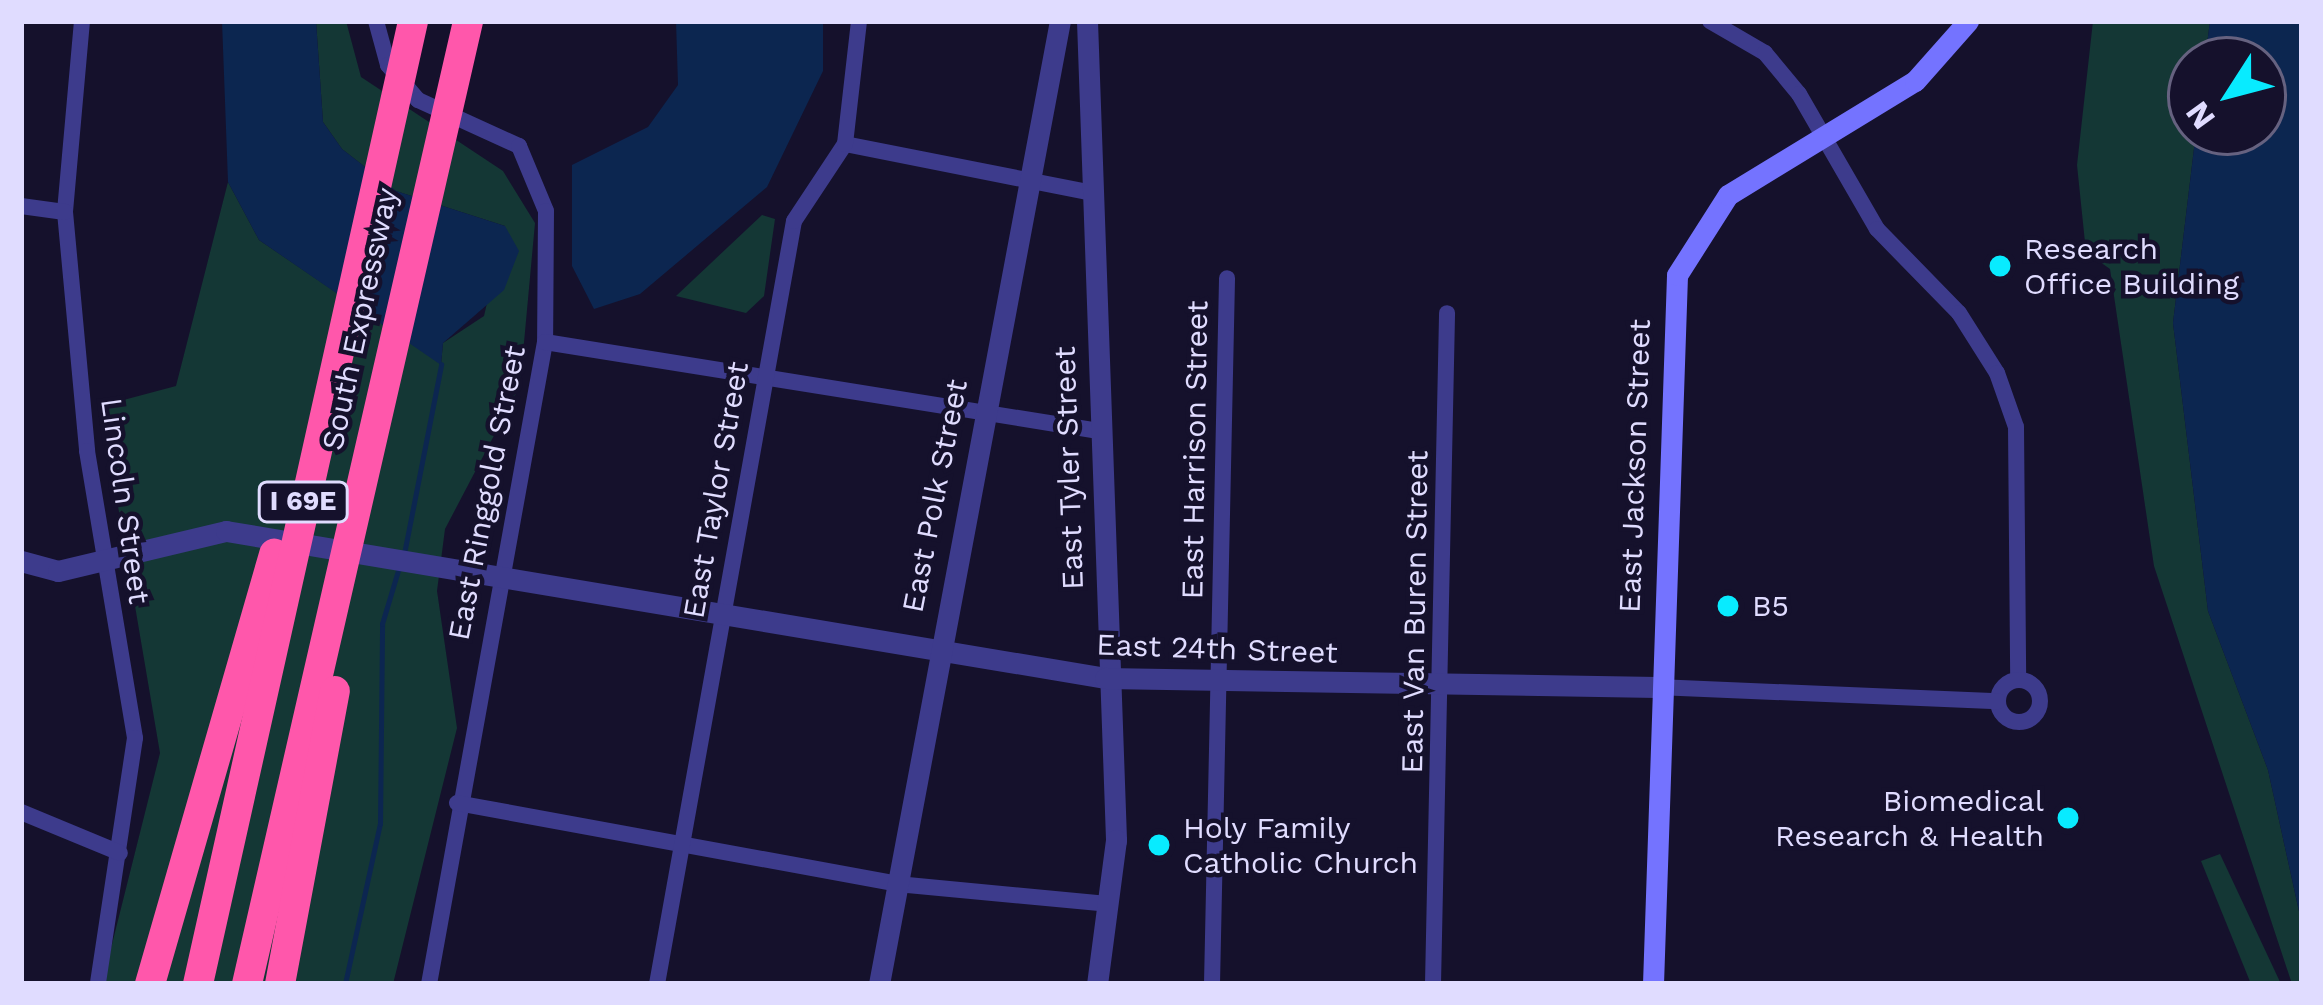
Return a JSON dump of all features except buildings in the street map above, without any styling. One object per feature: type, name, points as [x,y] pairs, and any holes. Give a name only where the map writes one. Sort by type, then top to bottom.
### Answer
[{"type":"highway","name":"South Expressway","points":[[198,984],[413,21]]},
{"type":"highway","name":"South Expressway","points":[[247,984],[469,21]]},
{"type":"highway","points":[[280,984],[396,324]]},
{"type":"highway","points":[[150,984],[333,364]]},
{"type":"main road","name":"East Jackson Street","points":[[1654,984],[1657,687],[1678,275],[1728,195],[1820,133],[1915,81],[1967,21]]},
{"type":"street","name":"Lincoln Street","points":[[82,21],[65,212],[102,557],[133,700],[120,853],[98,984]]},
{"type":"street","name":"East Ringgold Street","points":[[376,21],[401,84],[500,134],[535,166],[544,343],[457,803],[429,984]]},
{"type":"street","name":"East Taylor Street","points":[[657,984],[794,221],[845,144],[859,21]]},
{"type":"street","name":"East Polk Street","points":[[879,984],[936,650],[1060,21]]},
{"type":"street","name":"East Tyler Street","points":[[1087,21],[1110,904],[1096,984]]},
{"type":"street","points":[[1710,21],[1765,53],[1894,254],[1959,313],[1997,373],[2016,427],[2018,679],[1998,701]]},
{"type":"street","points":[[845,144],[1028,188],[1088,192]]},
{"type":"street","points":[[21,206],[65,212]]},
{"type":"street","name":"East Harrison Street","points":[[1212,984],[1227,278]]},
{"type":"street","name":"East Van Buren Street","points":[[1433,984],[1447,313]]},
{"type":"street","points":[[544,343],[764,377],[980,418],[1099,431]]},
{"type":"street","name":"East 24th Street","points":[[21,561],[58,571],[226,531],[500,569],[1105,678],[1441,688],[1657,687],[1998,701],[2013,722],[2032,718],[2039,693],[2018,679]]},
{"type":"street","points":[[457,803],[897,884],[1110,904]]},
{"type":"street","points":[[21,812],[120,853]]},
{"type":"green space","points":[[316,21],[346,21],[361,77],[503,171],[535,223],[520,386],[445,529],[437,591],[457,728],[393,984],[102,984],[160,753],[101,406],[176,386],[228,182],[259,240],[441,364],[443,343],[484,316],[505,226],[396,191],[342,149],[323,122]]},
{"type":"green space","points":[[2093,21],[2210,21],[2208,36],[2167,36],[2167,156],[2193,156],[2173,323],[2208,611],[2268,770],[2302,925],[2302,984],[2292,984],[2154,566],[2110,269],[2086,252],[2077,165]]},
{"type":"green space","points":[[762,215],[775,219],[764,296],[746,313],[676,296]]},
{"type":"green space","points":[[2220,854],[2281,984],[2251,984],[2201,861]]},
{"type":"water","points":[[222,21],[316,21],[323,122],[342,149],[396,191],[505,226],[519,251],[504,290],[443,343],[441,365],[259,240],[228,182]]},
{"type":"water","points":[[676,21],[823,21],[823,71],[767,187],[640,294],[594,309],[572,266],[572,165],[648,127],[678,85]]},
{"type":"water","points":[[2210,21],[2302,21],[2302,925],[2268,770],[2208,611],[2173,323],[2193,156],[2287,156],[2287,36],[2208,36]]},
{"type":"waterway","points":[[404,554],[441,365]]},
{"type":"waterway","points":[[345,984],[380,824],[382,624],[400,564]]},
{"type":"place","name":"Research Office Building","points":[[2000,266]]},
{"type":"place","name":"B5","points":[[1728,606]]},
{"type":"place","name":"Biomedical Research & Health","points":[[2068,818]]},
{"type":"place","name":"Holy Family Catholic Church","points":[[1159,845]]}]
